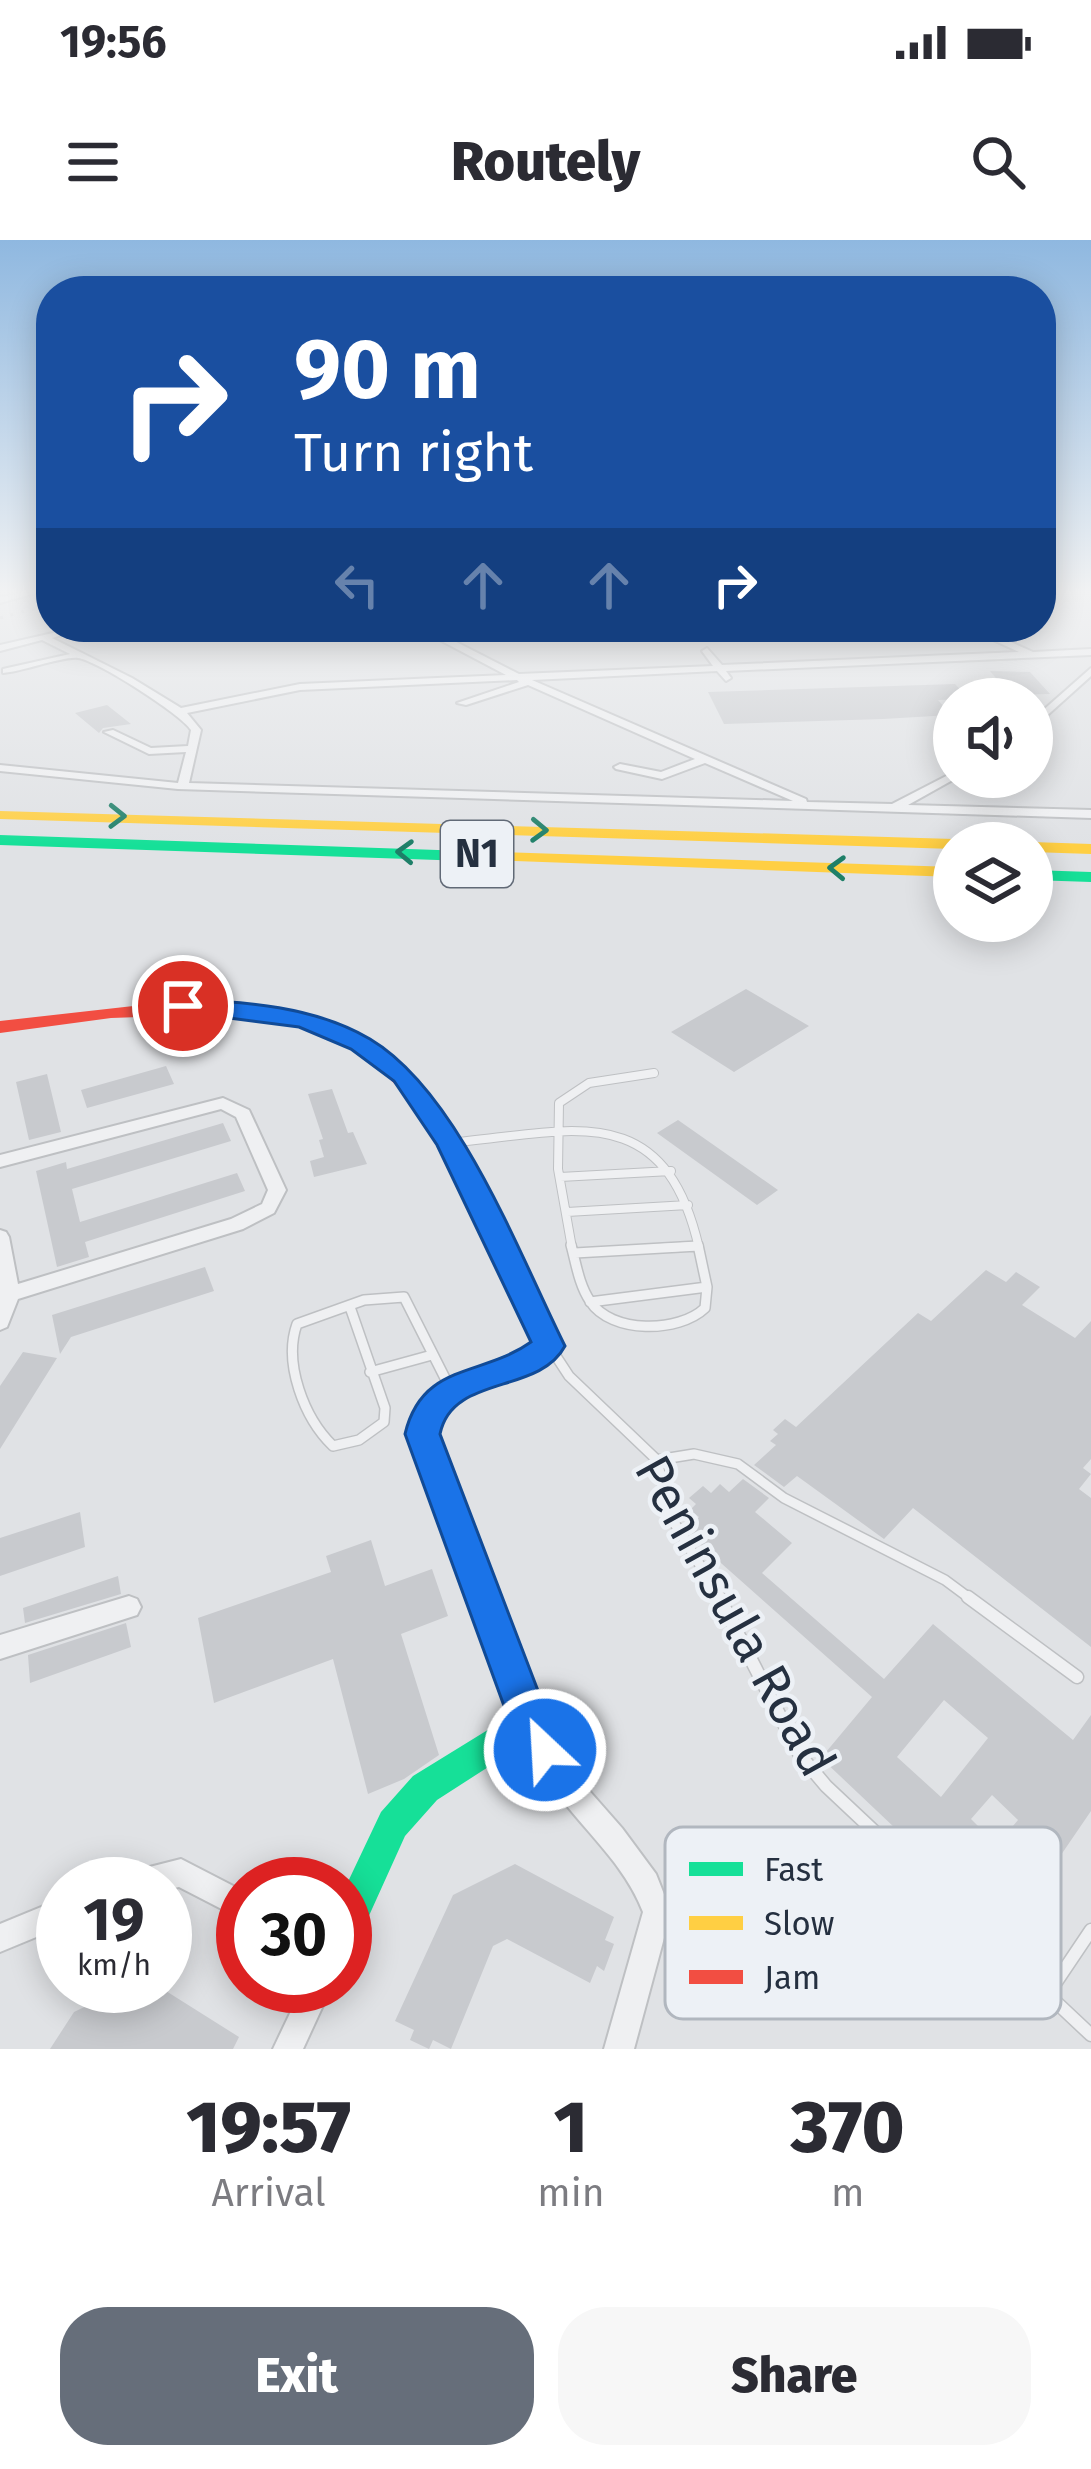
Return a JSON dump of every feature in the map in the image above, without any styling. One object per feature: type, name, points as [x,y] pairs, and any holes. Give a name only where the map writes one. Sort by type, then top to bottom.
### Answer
[{"type":"main road","name":"N1","points":[[0,815],[933,843]]},
{"type":"main road","name":"N1","points":[[0,840],[933,871]]},
{"type":"main road","points":[[1053,848],[1091,849]]},
{"type":"main road","points":[[1053,876],[1091,877]]},
{"type":"main road","name":"Peninsula Road","points":[[0,1027],[183,1006],[243,1009],[305,1021],[343,1035],[390,1064],[412,1086],[449,1143],[549,1346]]},
{"type":"main road","points":[[372,1868],[393,1823],[425,1788],[530,1722],[422,1434],[427,1415],[450,1390],[530,1360],[549,1346]]},
{"type":"street","points":[[120,677],[181,711],[196,730],[183,786]]},
{"type":"street","points":[[181,711],[300,687],[487,677]]},
{"type":"street","points":[[519,677],[814,806]]},
{"type":"street","points":[[1053,708],[1084,677]]},
{"type":"street","points":[[462,703],[529,681]]},
{"type":"street","points":[[1074,689],[1091,695]]},
{"type":"street","points":[[110,732],[149,751],[190,749]]},
{"type":"street","points":[[620,767],[662,776],[704,759]]},
{"type":"street","points":[[0,769],[183,786],[1091,814]]},
{"type":"street","points":[[893,808],[933,786]]},
{"type":"street","points":[[0,1161],[223,1103],[243,1114],[278,1190],[276,1201],[265,1212],[237,1224],[10,1294]]},
{"type":"street","points":[[0,1237],[10,1294],[0,1322]]},
{"type":"street","points":[[0,1647],[129,1607]]},
{"type":"street","points":[[530,1722],[562,1779],[646,1884],[657,1912],[619,2049]]},
{"type":"street","points":[[0,1938],[36,1923]]},
{"type":"street","points":[[288,2049],[305,2013]]},
{"type":"lane","points":[[449,1143],[553,1132],[600,1129],[617,1133],[673,1171],[688,1205],[707,1287],[705,1308],[688,1322],[622,1323],[590,1302],[574,1253],[553,1132],[556,1106],[567,1094],[629,1075],[654,1073]]},
{"type":"lane","points":[[560,1177],[673,1171]]},
{"type":"lane","points":[[567,1212],[688,1205]]},
{"type":"lane","points":[[574,1253],[698,1246]]},
{"type":"lane","points":[[590,1302],[707,1287]]},
{"type":"lane","points":[[350,1306],[385,1408],[384,1422],[359,1440],[333,1446],[311,1425],[291,1334],[297,1324],[350,1306],[386,1296],[404,1298],[450,1390]]},
{"type":"lane","name":"Peninsula Road","points":[[549,1346],[569,1376],[657,1460],[669,1514],[728,1611],[800,1756],[870,1827]]},
{"type":"lane","points":[[370,1372],[432,1355]]},
{"type":"lane","points":[[657,1460],[694,1454],[738,1464],[784,1498],[945,1580],[1077,1677]]},
{"type":"lane","points":[[1061,1975],[1091,1930]]},
{"type":"lane","name":"Peninsula Road","points":[[1061,2006],[1091,2035]]},
{"type":"building","points":[[933,685],[933,716],[724,724],[708,692]]},
{"type":"building","points":[[107,705],[131,724],[103,728],[99,733],[75,713]]},
{"type":"building","points":[[746,989],[809,1026],[734,1072],[671,1032]]},
{"type":"building","points":[[166,1066],[174,1084],[87,1108],[81,1090]]},
{"type":"building","points":[[47,1074],[61,1132],[29,1140],[16,1082]]},
{"type":"building","points":[[332,1089],[348,1133],[353,1132],[367,1164],[314,1177],[310,1161],[324,1157],[319,1140],[323,1139],[308,1094]]},
{"type":"building","points":[[678,1120],[778,1190],[757,1205],[657,1133]]},
{"type":"building","points":[[223,1123],[231,1141],[72,1189],[80,1222],[237,1173],[245,1191],[85,1242],[89,1257],[57,1267],[36,1171],[66,1162],[67,1169]]},
{"type":"building","points":[[205,1267],[214,1291],[71,1337],[60,1354],[52,1315]]},
{"type":"building","points":[[986,1270],[1006,1282],[1016,1272],[1040,1287],[1022,1305],[1075,1338],[1091,1321],[1091,1459],[1083,1468],[1091,1474],[1079,1489],[1091,1498],[1091,1647],[913,1508],[884,1539],[797,1476],[784,1487],[754,1465],[776,1445],[770,1441],[778,1434],[773,1430],[785,1419],[796,1427],[918,1313],[931,1321]]},
{"type":"building","points":[[23,1352],[57,1358],[0,1449],[0,1386]]},
{"type":"building","points":[[743,1479],[769,1498],[755,1512],[792,1543],[762,1573],[884,1679],[933,1624],[1073,1740],[1091,1715],[1091,1811],[1061,1855],[1061,1827],[1012,1827],[1018,1820],[992,1795],[971,1819],[979,1827],[894,1827],[821,1758],[872,1697],[695,1540],[688,1528],[699,1517],[690,1510],[696,1504],[689,1498],[703,1486],[711,1493],[720,1484],[729,1492]],"holes":[[[944,1700],[988,1738],[941,1797],[897,1757]]]},
{"type":"building","points":[[80,1512],[85,1547],[0,1576],[0,1538]]},
{"type":"building","points":[[371,1540],[385,1586],[432,1569],[448,1616],[401,1634],[439,1755],[404,1779],[368,1794],[333,1659],[214,1703],[198,1618],[331,1572],[326,1556]]},
{"type":"building","points":[[118,1576],[121,1594],[25,1623],[23,1608]]},
{"type":"building","points":[[126,1623],[131,1647],[30,1683],[28,1655]]},
{"type":"building","points":[[515,1864],[614,1917],[605,1940],[614,1944],[604,1971],[597,1966],[590,1983],[507,1939],[493,1946],[451,2049],[433,2040],[429,2049],[410,2040],[414,2030],[395,2021],[453,1895]]},
{"type":"building","points":[[192,2007],[239,2037],[233,2049],[50,2049],[73,2013],[192,2013]]},
{"type":"traffic: fast","points":[[0,840],[467,856]]},
{"type":"traffic: fast","points":[[1053,876],[1091,877]]},
{"type":"traffic: fast","points":[[372,1869],[393,1824],[425,1788],[530,1722],[422,1434],[455,1392],[536,1354]]},
{"type":"traffic: slow","points":[[0,815],[933,843]]},
{"type":"traffic: slow","points":[[1053,848],[1091,849]]},
{"type":"traffic: slow","points":[[467,856],[933,871]]},
{"type":"traffic: jam","points":[[0,1027],[111,1012],[226,1008],[282,1016],[334,1032],[382,1060],[423,1100],[439,1126],[549,1346],[536,1354]]},
{"type":"route","points":[[183,1006],[243,1009],[305,1021],[360,1044],[403,1076],[449,1143],[549,1346],[530,1360],[450,1390],[427,1415],[422,1434],[530,1722],[545,1750]]}]
